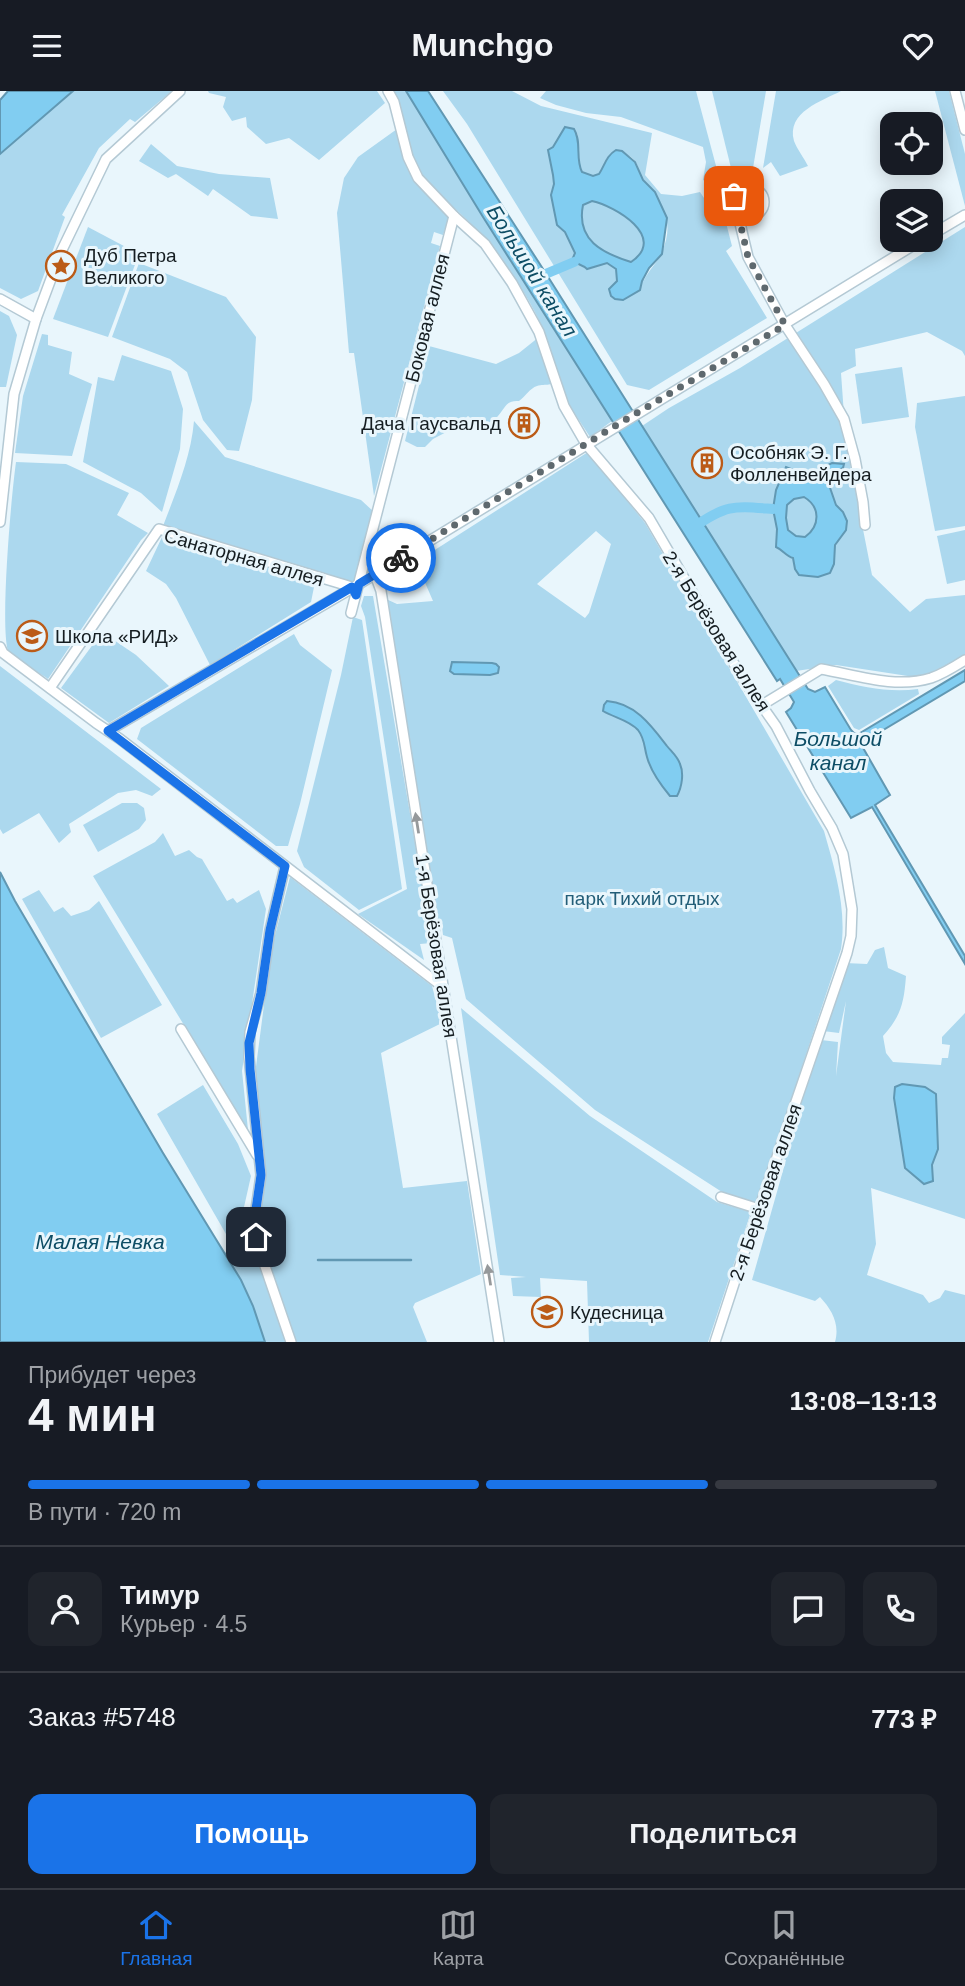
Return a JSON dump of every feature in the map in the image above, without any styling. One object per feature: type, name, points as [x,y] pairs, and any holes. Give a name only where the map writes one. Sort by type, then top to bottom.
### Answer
[{"type":"street","points":[[0,522],[14,394],[36,319],[61,252],[106,159],[180,91]]},
{"type":"street","name":"2-я Берёзовая аллея","points":[[388,91],[394,102],[408,157],[418,178],[485,244],[525,305],[540,332],[564,406],[586,445],[649,518],[743,679],[776,726],[832,828],[843,854],[852,909],[847,953],[715,1342]]},
{"type":"street","points":[[955,91],[965,130]]},
{"type":"street","points":[[729,177],[742,218],[748,257],[785,325],[844,419],[857,470],[865,525]]},
{"type":"street","points":[[737,206],[737,198],[746,189],[757,190],[762,195],[764,204],[761,212],[742,218]]},
{"type":"street","points":[[943,228],[965,215]]},
{"type":"street","name":"Боковая аллея","points":[[352,613],[454,216]]},
{"type":"street","points":[[108,731],[356,589],[375,573],[903,252]]},
{"type":"street","points":[[0,299],[36,319]]},
{"type":"street","name":"Санаторная аллея","points":[[50,688],[159,529],[356,589]]},
{"type":"street","name":"1-я Берёзовая аллея","points":[[367,553],[383,603],[499,1342]]},
{"type":"street","points":[[0,646],[3,653],[443,987]]},
{"type":"street","points":[[762,705],[821,669],[873,679],[920,681],[940,675],[965,660]]},
{"type":"street","points":[[285,866],[249,1043],[261,1185],[255,1216],[256,1237],[290,1342]]},
{"type":"street","points":[[181,1029],[258,1156]]},
{"type":"street","points":[[721,1197],[759,1209]]},
{"type":"green space","points":[[73,91],[172,91],[135,122],[130,119],[99,148],[62,215],[65,217],[38,291],[21,299],[0,288],[0,154]]},
{"type":"green space","points":[[208,91],[377,91],[385,103],[319,160],[289,138],[266,144],[247,127],[246,117],[232,121],[223,107],[226,97]]},
{"type":"green space","points":[[394,91],[406,91],[612,421],[590,437],[569,405],[557,377],[551,384],[534,387],[519,401],[509,403],[489,424],[484,419],[478,424],[468,416],[425,447],[417,447],[405,441],[429,346],[496,364],[519,353],[544,333],[524,293],[495,251],[429,184],[417,168],[399,100]]},
{"type":"green space","points":[[443,91],[512,91],[541,106],[652,133],[645,175],[661,194],[682,196],[700,192],[708,204],[710,221],[724,215],[732,246],[726,251],[767,318],[649,390],[627,385],[467,124]],"holes":[[[565,127],[578,134],[578,163],[582,172],[593,176],[599,174],[607,158],[622,151],[635,161],[642,177],[662,206],[667,222],[666,241],[661,255],[644,280],[617,281],[616,269],[607,263],[587,269],[573,250],[565,232],[557,225],[551,195],[554,184],[548,150],[553,147]]]},
{"type":"green space","points":[[546,91],[696,91],[719,177],[714,186],[703,180],[706,162],[703,147],[621,117],[586,113],[556,105],[540,98]]},
{"type":"green space","points":[[712,91],[766,91],[753,168],[732,172]]},
{"type":"green space","points":[[776,91],[841,91],[800,115],[795,122],[794,141],[808,166],[780,176],[771,162],[763,168]]},
{"type":"green space","points":[[935,91],[949,91],[965,154],[965,206],[943,122],[943,112],[940,112]]},
{"type":"green space","points":[[397,129],[404,158],[415,180],[449,217],[443,235],[434,232],[431,243],[440,246],[374,496],[354,353],[349,353],[337,213],[344,178],[358,157]]},
{"type":"green space","points":[[151,144],[177,166],[219,174],[270,178],[278,219],[251,216],[213,189],[208,196],[176,174],[168,178],[139,161]]},
{"type":"green space","points":[[592,201],[624,216],[641,233],[644,243],[641,252],[631,262],[601,249],[587,236],[583,227],[583,205]]},
{"type":"green space","points":[[88,227],[139,254],[108,337],[53,319]]},
{"type":"green space","points":[[965,227],[965,356],[962,351],[927,332],[855,349],[856,366],[841,373],[846,443],[872,575],[910,612],[926,599],[965,595],[965,655],[921,678],[836,665],[796,671],[642,426],[925,252],[943,252],[943,241]]},
{"type":"green space","points":[[139,263],[226,297],[256,337],[252,400],[239,451],[227,450],[203,420],[187,372],[170,359],[112,337]]},
{"type":"green space","points":[[0,311],[9,316],[17,335],[6,387],[0,387]]},
{"type":"green space","points":[[42,334],[48,335],[48,345],[72,352],[69,374],[92,384],[72,456],[15,453],[23,396]]},
{"type":"green space","points":[[122,355],[171,371],[183,409],[180,449],[162,512],[141,493],[83,462],[98,377],[114,381]]},
{"type":"green space","points":[[902,367],[909,417],[862,424],[855,374]]},
{"type":"green space","points":[[965,396],[965,526],[935,531],[915,427],[917,403]]},
{"type":"green space","points":[[194,421],[225,457],[361,500],[374,512],[355,580],[350,583],[163,526],[186,461]]},
{"type":"green space","name":"парк Тихий отдых","points":[[588,452],[645,523],[824,831],[841,904],[841,949],[757,1203],[722,1192],[595,1110],[466,999],[452,938],[443,935],[442,926],[438,933],[386,599],[397,604],[433,601],[416,562]],"holes":[[[596,531],[611,544],[589,613],[585,618],[537,584]]]},
{"type":"green space","points":[[16,462],[66,464],[129,493],[117,515],[148,533],[48,679],[8,651],[5,615],[7,560]]},
{"type":"green space","points":[[965,530],[965,580],[947,584],[937,536]]},
{"type":"green space","points":[[163,535],[315,582],[311,602],[210,665],[176,598],[166,584],[146,571]]},
{"type":"green space","points":[[364,596],[373,596],[432,943],[420,944],[424,960],[358,914],[407,889],[365,617],[361,606]]},
{"type":"green space","points":[[353,617],[362,620],[402,889],[359,910],[304,867],[297,851]]},
{"type":"green space","points":[[102,632],[136,655],[169,686],[109,723],[61,688]]},
{"type":"green space","points":[[294,634],[300,645],[332,670],[288,846],[276,846],[137,739],[141,728]]},
{"type":"green space","points":[[0,666],[161,789],[152,796],[136,790],[118,793],[69,824],[71,832],[59,843],[39,813],[3,834],[0,829]]},
{"type":"green space","points":[[836,680],[887,690],[918,689],[919,694],[859,730],[854,728],[828,686]]},
{"type":"green space","points":[[122,803],[137,803],[144,808],[146,820],[139,829],[98,852],[83,825]]},
{"type":"green space","points":[[163,833],[175,856],[189,850],[202,859],[227,901],[233,898],[237,903],[259,890],[266,909],[242,1071],[248,1130],[93,876],[155,842]]},
{"type":"green space","points":[[290,877],[432,986],[442,1023],[381,1053],[403,1188],[467,1181],[481,1274],[415,1303],[413,1307],[427,1342],[294,1342],[260,1243],[254,1082],[271,951]]},
{"type":"green space","points":[[39,890],[54,912],[63,907],[71,916],[89,910],[99,901],[162,1005],[101,1038],[22,899]]},
{"type":"green space","points":[[884,947],[888,968],[906,976],[900,1009],[883,1036],[886,1053],[893,1062],[941,1065],[942,1058],[948,1058],[950,1045],[942,1044],[942,1037],[965,1013],[965,1219],[871,1188],[876,1244],[867,1275],[923,1295],[929,1303],[940,1298],[945,1290],[965,1295],[965,1342],[835,1342],[834,1318],[820,1297],[815,1301],[752,1280],[786,1160],[780,1157],[821,1040],[838,1042],[836,1076],[846,1001],[839,1033],[823,1031],[845,963],[867,964],[875,950]],"holes":[[[936,1094],[938,1149],[932,1165],[932,1181],[905,1168],[903,1157]]]},
{"type":"green space","points":[[461,1008],[590,1116],[717,1202],[751,1212],[708,1342],[589,1342],[587,1281],[540,1278],[541,1297],[513,1296],[511,1278],[526,1277],[500,1275]]},
{"type":"green space","points":[[203,1085],[238,1144],[251,1176],[244,1207],[242,1240],[230,1241],[157,1114]]},
{"type":"green space","points":[[230,1250],[256,1254],[287,1342],[265,1342],[248,1294],[224,1253]]},
{"type":"water","points":[[8,91],[73,91],[0,154],[0,100]]},
{"type":"water","name":"Большой канал","points":[[406,91],[428,91],[808,689],[815,692],[825,687],[851,730],[860,733],[965,670],[965,681],[865,741],[862,746],[890,795],[875,805],[965,956],[965,964],[872,807],[851,818],[786,712],[794,702],[780,679],[777,681]]},
{"type":"water","points":[[565,127],[574,129],[578,139],[582,172],[593,176],[599,174],[613,152],[622,151],[635,162],[643,180],[655,192],[667,218],[662,254],[649,268],[640,290],[623,300],[611,296],[609,289],[617,281],[616,269],[607,263],[587,269],[572,260],[575,253],[565,232],[557,225],[551,195],[554,184],[548,150],[553,147]],"holes":[[[592,201],[624,216],[641,233],[644,243],[641,252],[631,262],[601,249],[587,236],[583,227],[583,205]]]},
{"type":"water","points":[[832,463],[844,464],[843,468],[833,473],[828,482],[836,505],[847,521],[846,530],[835,545],[834,564],[830,573],[818,577],[799,575],[793,558],[776,547],[777,529],[773,509],[776,490],[786,467],[796,471],[816,471]],"holes":[[[804,497],[810,501],[817,517],[814,528],[805,537],[796,536],[788,530],[787,505],[794,499]]]},
{"type":"water","points":[[452,662],[492,663],[499,667],[498,673],[454,674],[450,671]]},
{"type":"water","points":[[607,701],[626,706],[642,716],[679,761],[682,776],[677,796],[670,796],[656,778],[638,730],[626,721],[603,711]]},
{"type":"water","name":"Малая Невка","points":[[0,872],[163,1153],[241,1280],[265,1342],[0,1342]]},
{"type":"water","points":[[902,1084],[925,1087],[936,1094],[938,1149],[932,1165],[933,1181],[924,1184],[905,1168],[894,1098],[895,1087]]},
{"type":"waterway","points":[[536,278],[574,262]]},
{"type":"waterway","points":[[694,527],[731,508],[773,509]]},
{"type":"waterway","points":[[318,1260],[411,1260]]},
{"type":"way so far","points":[[401,558],[785,325],[748,257],[734,196]]},
{"type":"place","name":"Дуб Петра Великого","points":[[61,266]]},
{"type":"place","name":"Дача Гаусвальд","points":[[524,423]]},
{"type":"place","name":"Особняк Э. Г. Фолленвейдера","points":[[707,463]]},
{"type":"place","name":"Школа «РИД»","points":[[32,636]]},
{"type":"place","name":"Кудесница","points":[[547,1312]]},
{"type":"route","points":[[256,1237],[254,1228],[261,1175],[249,1043],[285,866],[108,731],[352,587],[356,595],[359,584],[401,558]]}]
